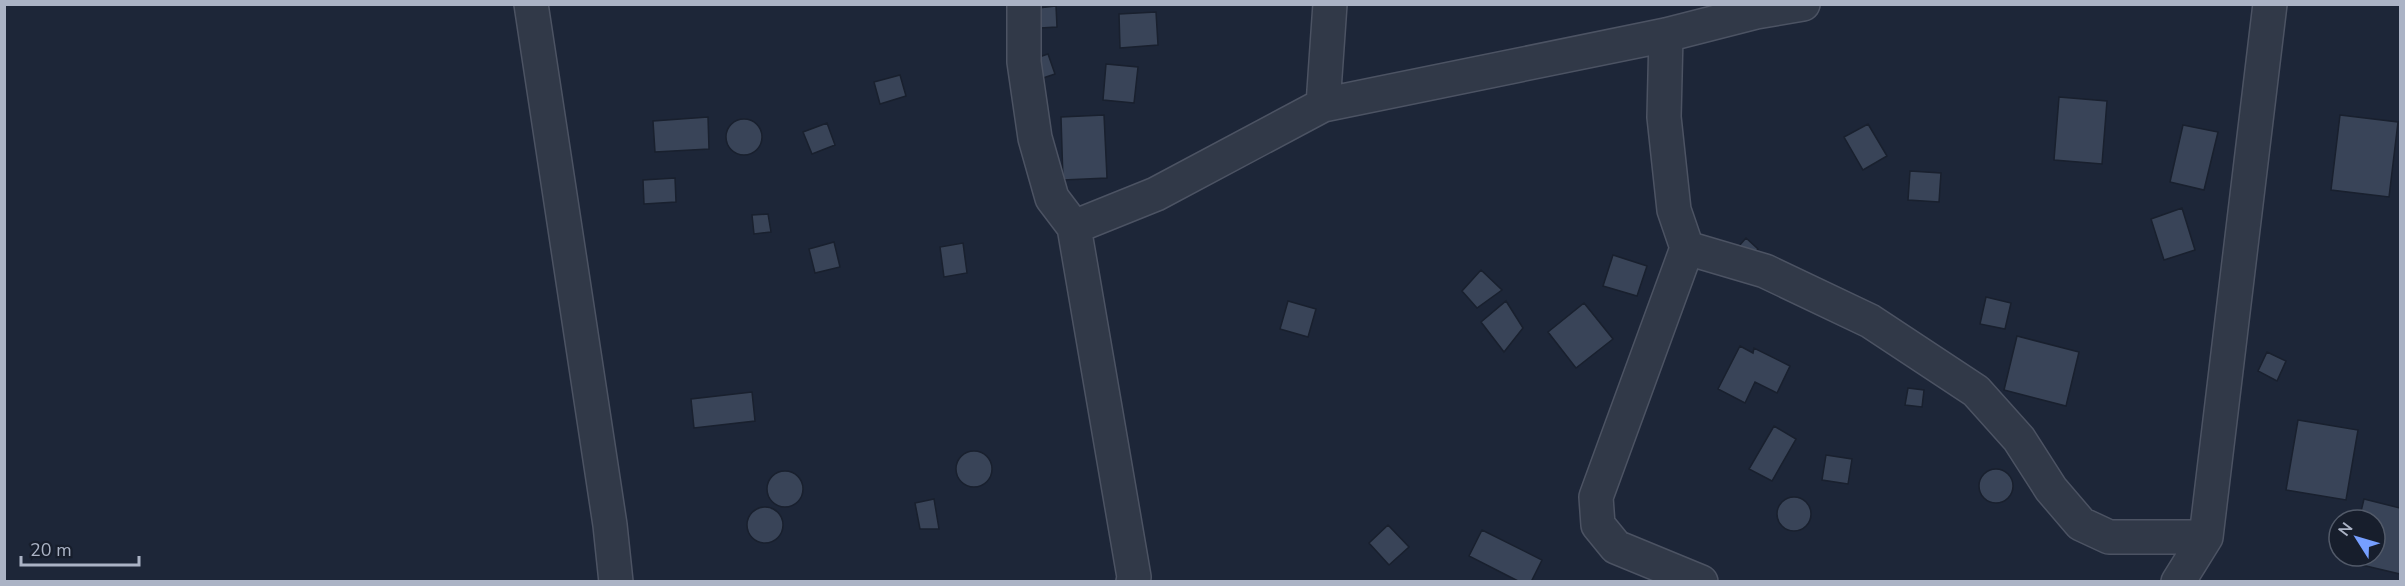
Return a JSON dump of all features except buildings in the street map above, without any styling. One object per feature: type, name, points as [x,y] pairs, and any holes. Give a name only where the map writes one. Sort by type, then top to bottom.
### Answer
[{"type":"street","points":[[531,4],[610,525],[616,582]]},
{"type":"street","points":[[1024,4],[1024,62],[1035,138],[1052,198],[1074,227],[1134,577],[1133,582]]},
{"type":"street","points":[[1323,105],[1330,4]]},
{"type":"street","points":[[1074,227],[1156,194],[1323,105],[1666,36],[1756,12],[1803,4]]},
{"type":"street","points":[[2178,582],[2206,537],[2270,4]]},
{"type":"street","points":[[1666,36],[1664,117],[1674,210],[1686,248],[1596,497],[1598,525],[1616,547],[1647,572],[1701,582]]},
{"type":"street","points":[[1686,248],[1765,271],[1870,321],[1976,391],[2019,439],[2051,489],[2081,524],[2109,537],[2206,537]]}]
